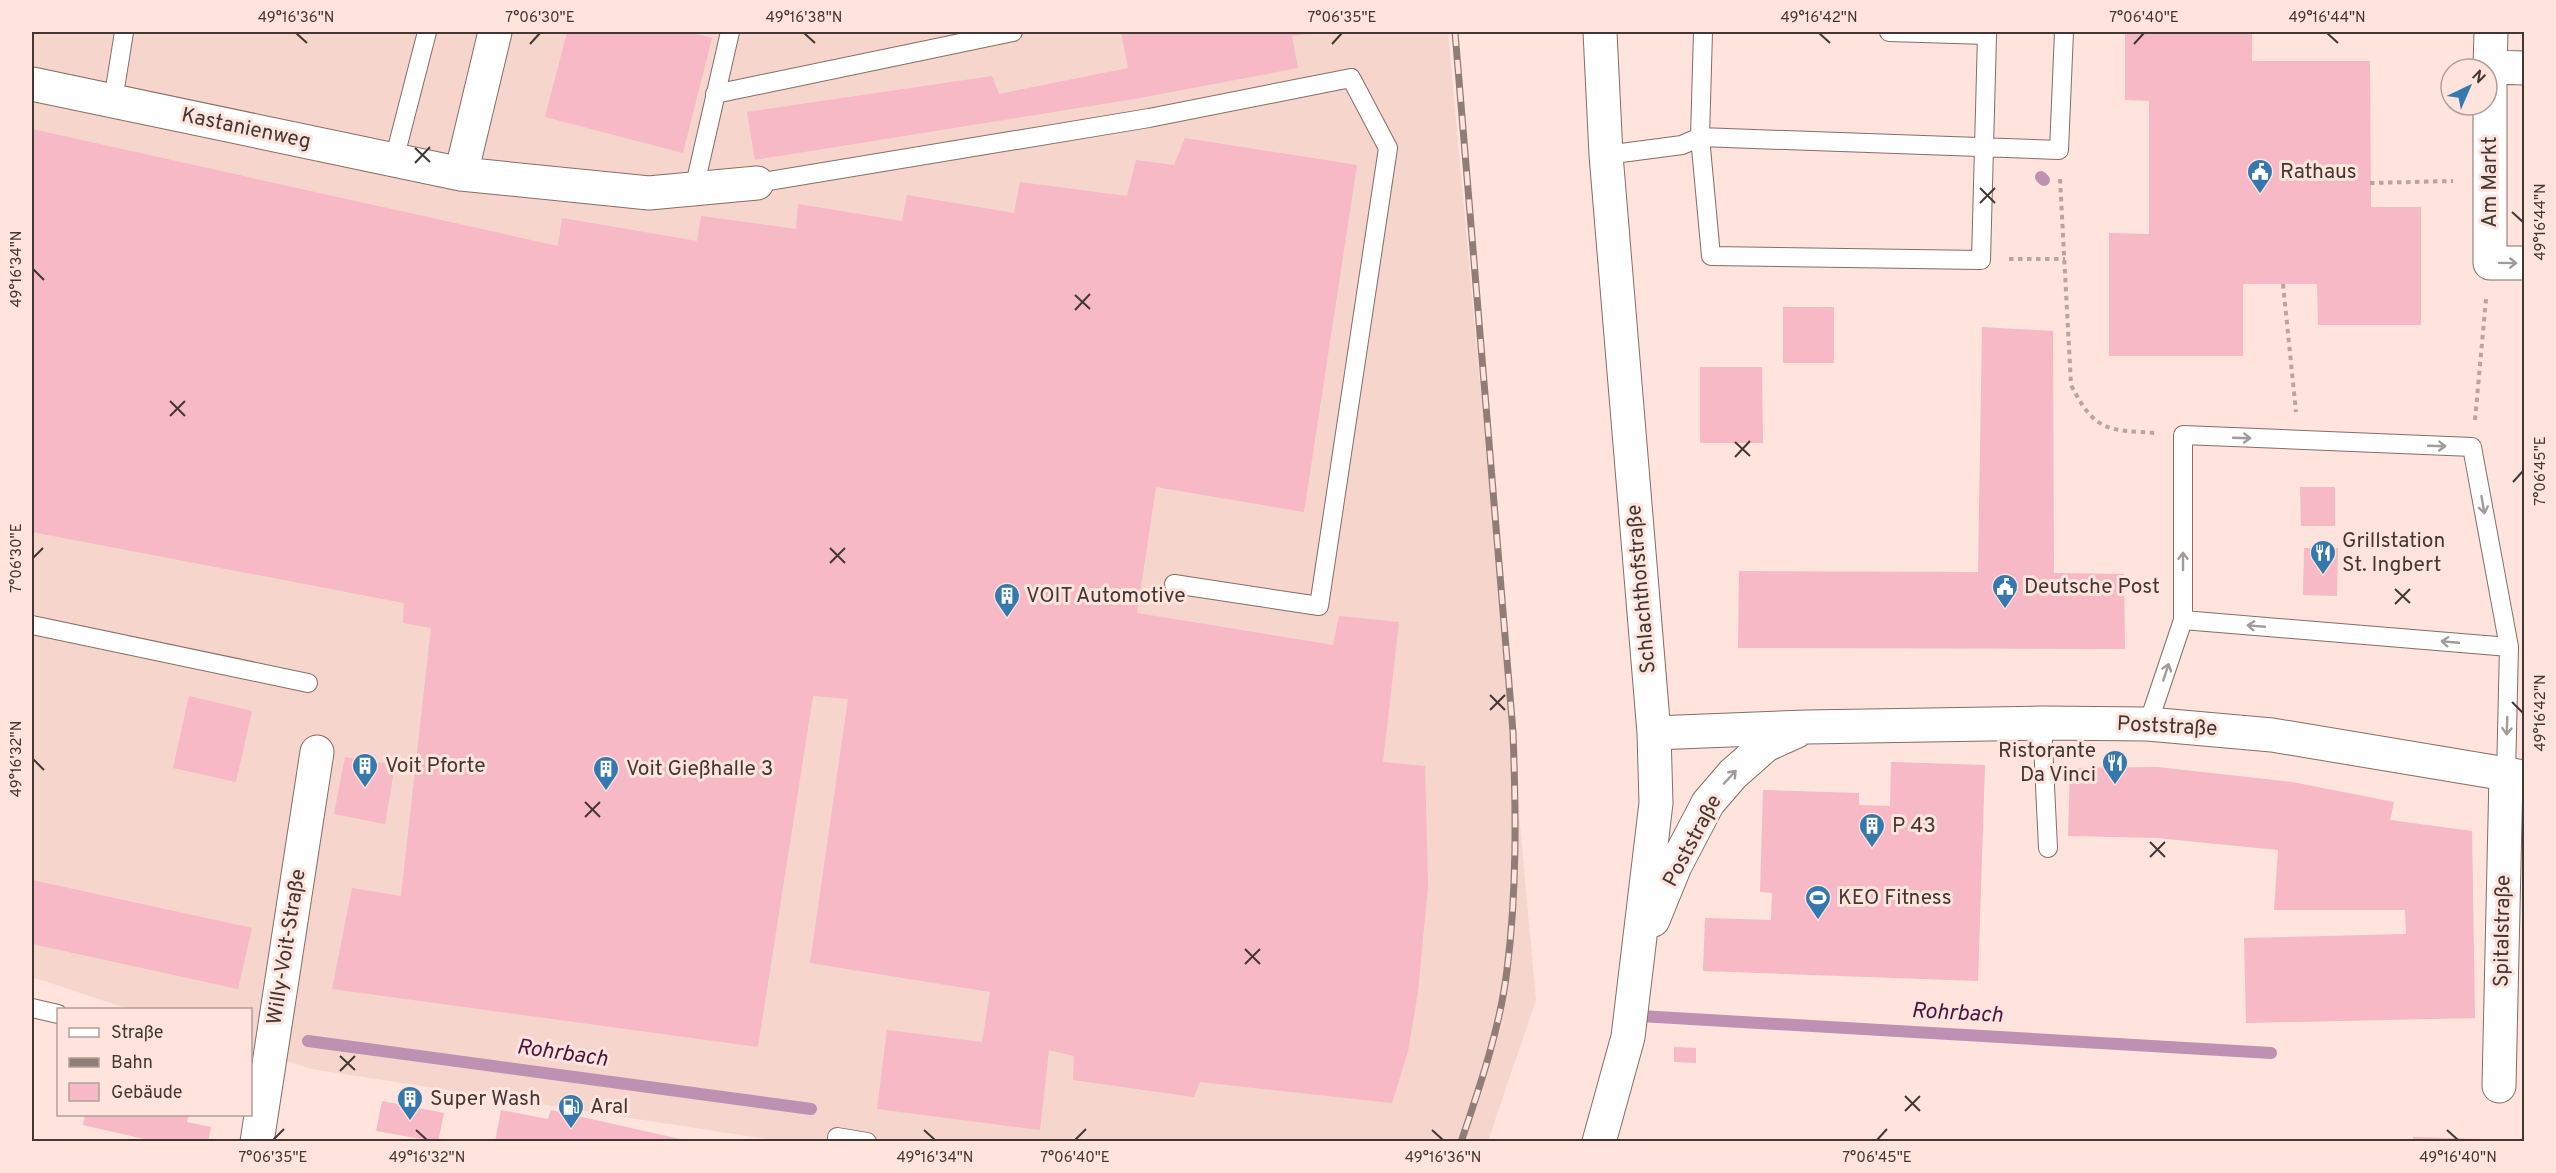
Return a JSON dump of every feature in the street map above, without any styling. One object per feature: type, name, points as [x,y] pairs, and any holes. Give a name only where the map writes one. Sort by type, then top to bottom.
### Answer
[{"type":"main road","points":[[461,174],[495,32]]},
{"type":"main road","name":"Schlachthofstraße","points":[[1599,32],[1606,155],[1654,734],[1656,803],[1629,1037],[1599,1142]]},
{"type":"main road","name":"Am Markt","points":[[2490,57],[2491,32]]},
{"type":"main road","points":[[2499,67],[2524,68]]},
{"type":"main road","name":"Kastanienweg","points":[[32,84],[461,174],[649,193],[757,183]]},
{"type":"main road","name":"Am Markt","points":[[2490,117],[2490,263]]},
{"type":"main road","points":[[2490,263],[2524,263]]},
{"type":"main road","name":"Poststraße","points":[[1654,734],[1806,727],[2042,723],[2148,724],[2272,735],[2515,776]]},
{"type":"main road","name":"Poststraße","points":[[1638,959],[1675,866],[1708,803],[1733,774],[1766,745],[1806,727]]},
{"type":"main road","name":"Willy-Voit-Straße","points":[[257,1142],[260,1057],[317,752]]},
{"type":"main road","name":"Spitalstraße","points":[[2499,1086],[2515,776]]},
{"type":"lane","points":[[113,101],[124,32]]},
{"type":"lane","points":[[394,160],[427,32]]},
{"type":"lane","points":[[694,189],[730,32]]},
{"type":"lane","points":[[715,94],[1013,32]]},
{"type":"lane","points":[[1703,32],[1700,137],[1711,256],[1981,260],[1987,35],[1889,32]]},
{"type":"lane","points":[[1606,155],[1682,145],[1700,137],[2059,150],[2064,32]]},
{"type":"lane","points":[[757,183],[1149,118],[1351,78],[1388,148],[1319,606],[1174,584]]},
{"type":"lane","points":[[2148,724],[2183,620],[2183,435],[2472,447],[2509,647],[2515,776]]},
{"type":"lane","points":[[2183,620],[2509,647]]},
{"type":"lane","points":[[32,625],[308,683]]},
{"type":"lane","points":[[2042,723],[2048,848]]},
{"type":"lane","points":[[32,1008],[57,1014]]},
{"type":"lane","points":[[837,1142],[837,1137],[867,1142]]},
{"type":"path","points":[[2059,150],[2071,385],[2085,411],[2112,430],[2183,435]]},
{"type":"path","points":[[2370,183],[2490,181]]},
{"type":"path","points":[[1981,260],[2065,259]]},
{"type":"path","points":[[2472,447],[2490,263]]},
{"type":"path","points":[[2283,284],[2299,440]]},
{"type":"shaded area","points":[[32,32],[1448,32],[1536,1000],[1488,1141],[780,1141],[311,1069],[252,1049],[252,1008],[126,1008],[32,977]]},
{"type":"building","points":[[567,32],[688,32],[712,38],[683,153],[545,117]]},
{"type":"building","points":[[1121,32],[1314,33],[1292,36],[1298,68],[1134,99],[755,160],[747,112],[992,76],[999,94],[1128,68]]},
{"type":"building","name":"Rathaus","points":[[2125,32],[2252,32],[2252,61],[2370,61],[2371,207],[2421,207],[2421,325],[2318,325],[2317,284],[2243,284],[2243,356],[2109,356],[2109,233],[2149,234],[2149,101],[2125,100]]},
{"type":"building","points":[[32,129],[558,246],[562,218],[697,241],[701,216],[796,229],[798,204],[902,221],[907,195],[1014,213],[1020,182],[1127,196],[1136,160],[1174,165],[1185,138],[1357,165],[1304,512],[1156,487],[1137,613],[1333,645],[1339,616],[1399,622],[1383,762],[1425,766],[1428,886],[1418,992],[1408,1051],[1392,1103],[1200,1082],[1194,1097],[1073,1080],[1074,1056],[1049,1050],[1040,1130],[877,1109],[887,1030],[982,1042],[990,992],[810,963],[848,699],[813,696],[758,1047],[332,989],[352,888],[401,896],[431,628],[403,623],[404,603],[32,532]]},
{"type":"building","points":[[1783,307],[1834,307],[1834,363],[1783,363]]},
{"type":"building","points":[[1982,327],[2053,331],[2054,573],[2124,574],[2125,649],[1738,648],[1739,571],[1978,572]]},
{"type":"building","points":[[1700,367],[1762,367],[1763,443],[1700,443]]},
{"type":"building","points":[[2300,487],[2335,487],[2335,526],[2301,526]]},
{"type":"building","points":[[2304,548],[2338,548],[2337,596],[2303,595]]},
{"type":"building","points":[[189,696],[252,711],[236,782],[173,768]]},
{"type":"building","name":"Voit Pforte","points":[[345,757],[395,765],[385,824],[334,814]]},
{"type":"building","name":"P 43","points":[[1891,762],[1985,765],[1978,981],[1703,971],[1705,918],[1771,920],[1772,893],[1760,892],[1763,790],[1859,793],[1859,805],[1890,806]]},
{"type":"building","points":[[2157,767],[2292,782],[2394,802],[2390,820],[2472,831],[2475,1018],[2246,1023],[2244,938],[2406,934],[2405,910],[2274,910],[2278,850],[2157,838],[2068,836],[2070,768]]},
{"type":"building","points":[[32,880],[252,928],[238,989],[32,944]]},
{"type":"building","points":[[1674,1047],[1696,1048],[1696,1063],[1674,1062]]},
{"type":"building","name":"Super Wash","points":[[382,1101],[444,1113],[438,1142],[376,1131]]},
{"type":"building","name":"Aral","points":[[501,1110],[548,1119],[551,1110],[693,1142],[495,1142]]},
{"type":"building","points":[[85,1116],[188,1116],[187,1122],[211,1127],[208,1142],[157,1142],[83,1125]]},
{"type":"building","points":[[2413,1137],[2518,1140],[2518,1142],[2413,1142]]},
{"type":"waterway","points":[[2041,177],[2044,180]]},
{"type":"waterway","name":"Rohrbach","points":[[1640,1016],[2271,1053]]},
{"type":"waterway","name":"Rohrbach","points":[[308,1041],[811,1109]]},
{"type":"railway","points":[[1455,32],[1513,732],[1515,822],[1513,911],[1504,992],[1488,1057],[1461,1142]]},
{"type":"place","name":"Rathaus","points":[[2260,195]]},
{"type":"place","name":"Grillstation St. Ingbert","points":[[2323,576]]},
{"type":"place","name":"Deutsche Post","points":[[2005,610]]},
{"type":"place","name":"VOIT Automotive","points":[[1007,619]]},
{"type":"place","name":"Ristorante Da Vinci","points":[[2115,786]]},
{"type":"place","name":"Voit Pforte","points":[[365,789]]},
{"type":"place","name":"Voit Gießhalle 3","points":[[606,792]]},
{"type":"place","name":"P 43","points":[[1872,849]]},
{"type":"place","name":"KEO Fitness","points":[[1818,921]]},
{"type":"place","name":"Super Wash","points":[[410,1122]]},
{"type":"place","name":"Aral","points":[[571,1130]]}]
